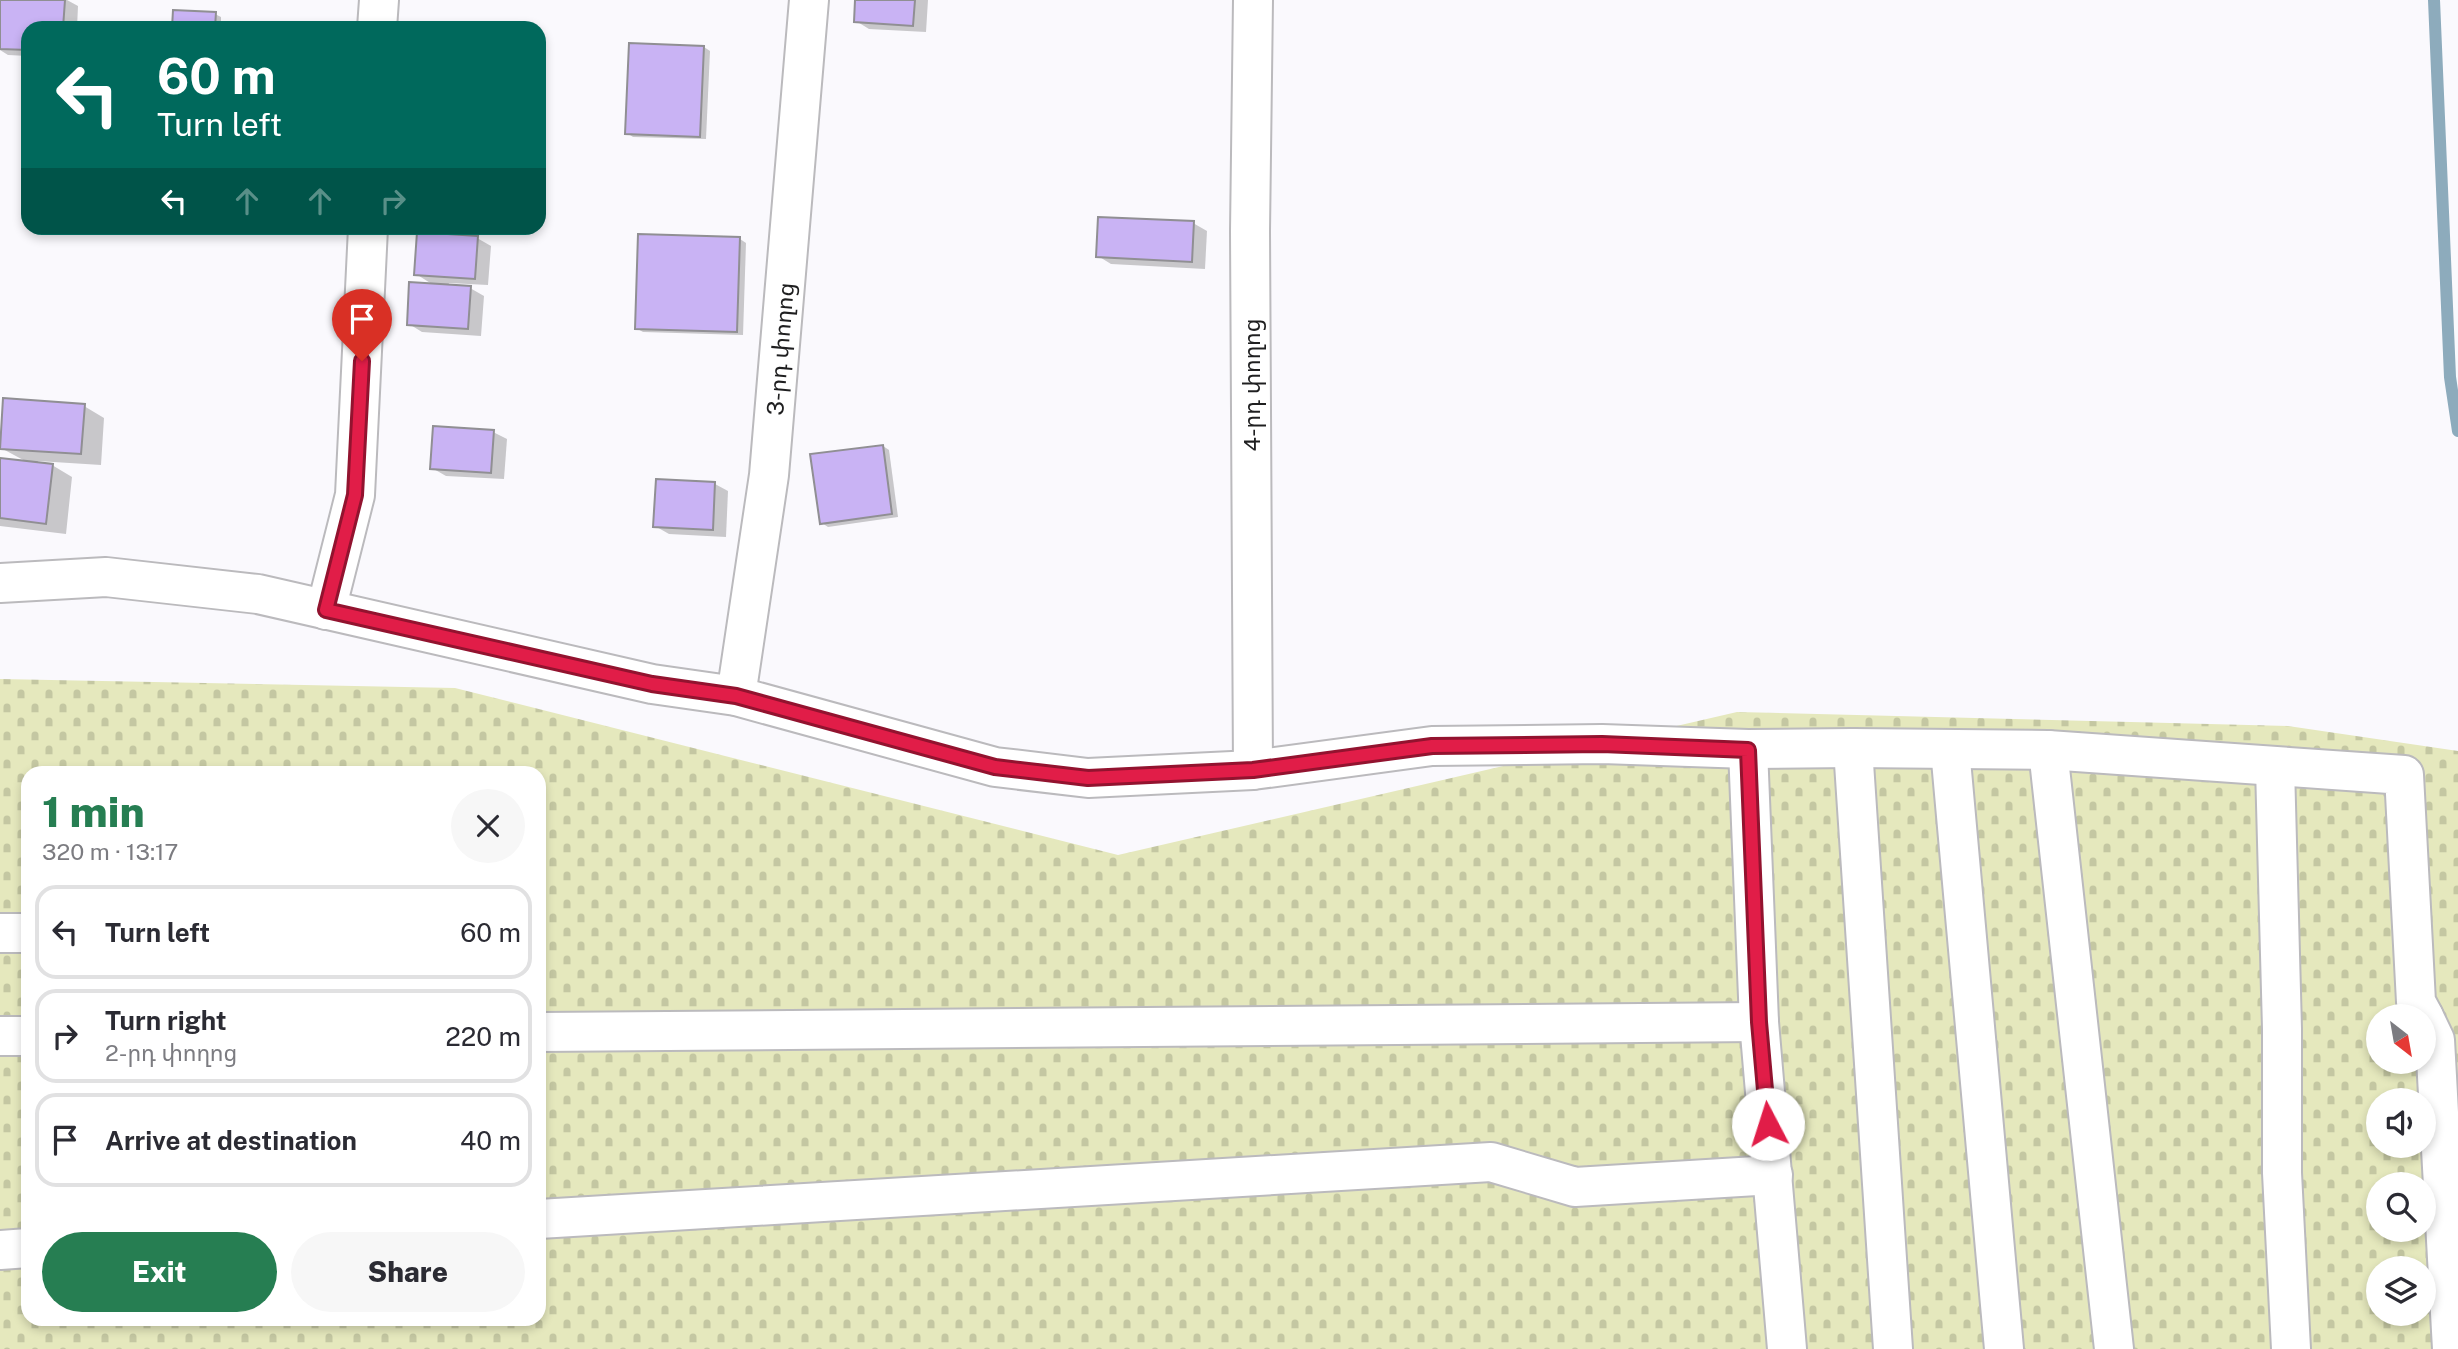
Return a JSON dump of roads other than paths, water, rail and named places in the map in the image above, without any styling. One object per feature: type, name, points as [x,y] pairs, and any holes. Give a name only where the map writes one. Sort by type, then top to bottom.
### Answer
[{"type":"street","points":[[378,21],[379,0]]},
{"type":"street","name":"3-րդ փողոց","points":[[736,696],[769,475],[809,0]]},
{"type":"street","name":"4-րդ փողոց","points":[[1253,0],[1250,231],[1253,770]]},
{"type":"street","points":[[326,610],[355,495],[368,235]]},
{"type":"street","points":[[0,583],[106,577],[258,594],[652,684],[736,696],[995,767],[1088,778],[1253,770],[1432,746],[1602,744],[1748,750],[2048,750],[2404,775],[2417,1004]]},
{"type":"street","points":[[1853,748],[1893,1349]]},
{"type":"street","points":[[1950,749],[2004,1349]]},
{"type":"street","points":[[1748,750],[1759,1022],[1787,1349]]},
{"type":"street","points":[[2048,750],[2114,1349]]},
{"type":"street","points":[[2275,767],[2282,1029],[2281,1173],[2291,1349]]},
{"type":"street","points":[[0,933],[21,933]]},
{"type":"street","points":[[546,1032],[1759,1022]]},
{"type":"street","points":[[0,1036],[21,1036]]},
{"type":"street","points":[[2436,1058],[2452,1349]]},
{"type":"street","points":[[546,1219],[1491,1162],[1574,1187],[1773,1175]]},
{"type":"street","points":[[0,1250],[21,1248]]},
{"type":"waterway","points":[[2434,0],[2450,377],[2458,431]]}]
